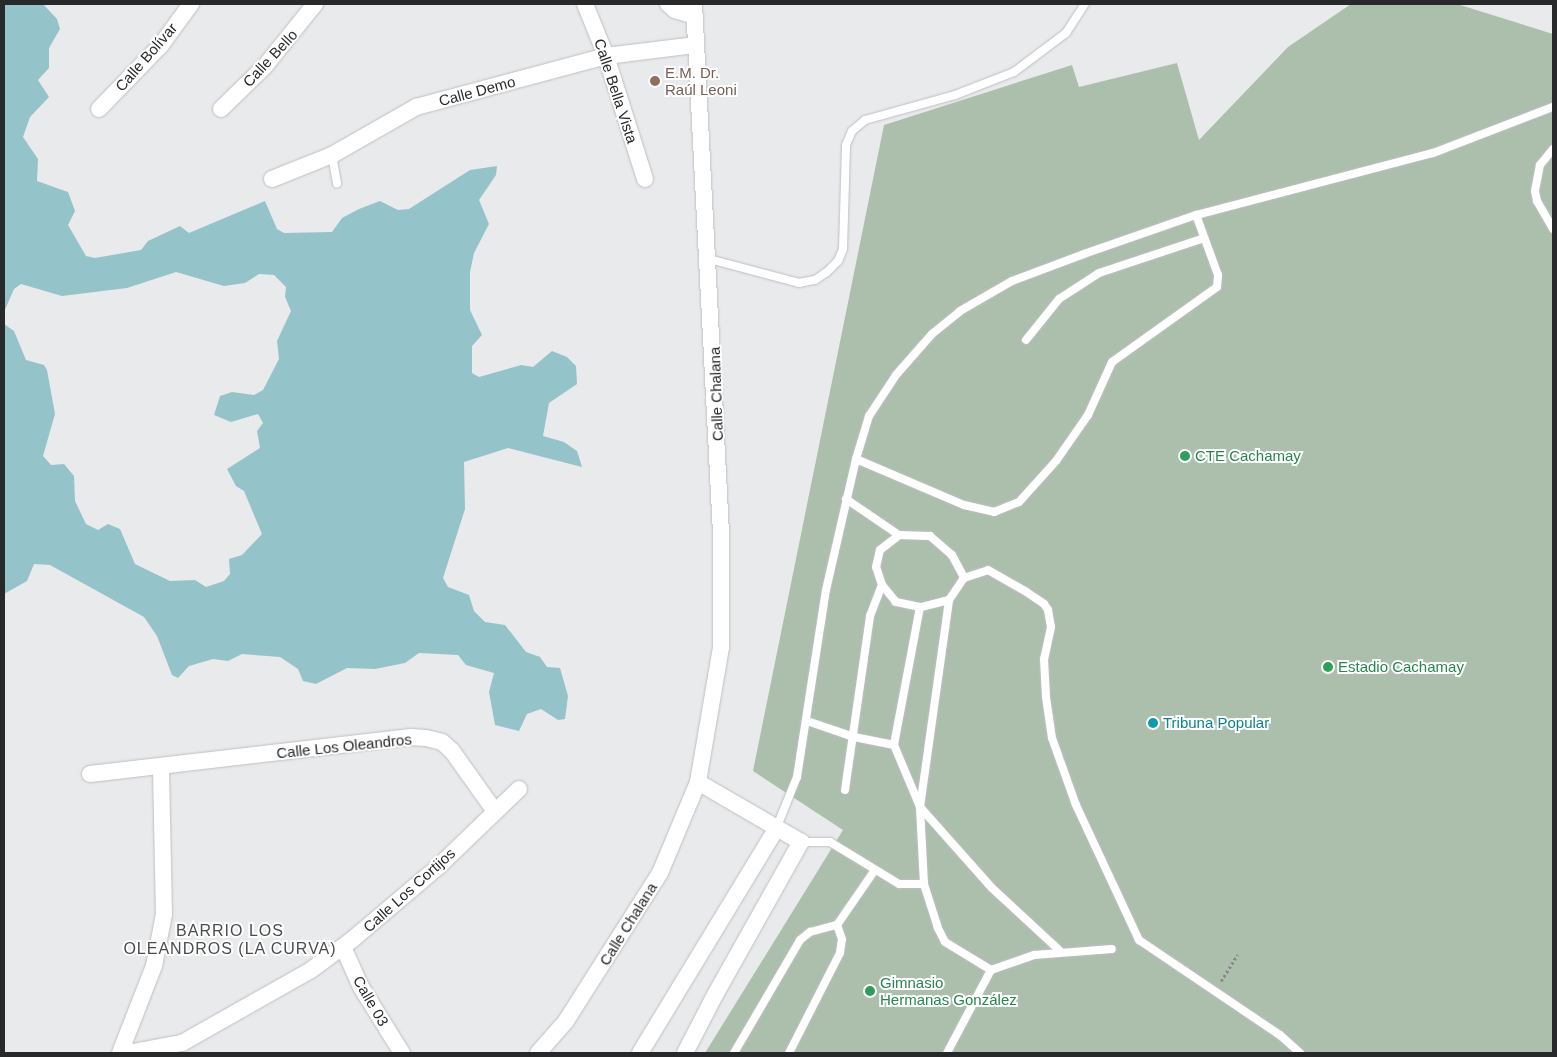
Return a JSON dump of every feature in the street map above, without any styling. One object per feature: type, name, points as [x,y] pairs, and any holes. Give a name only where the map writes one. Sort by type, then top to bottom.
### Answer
[{"type":"street","name":"Calle Bolívar","points":[[99,109],[161,44],[190,4]]},
{"type":"street","name":"Calle Bello","points":[[221,109],[265,66],[315,4]]},
{"type":"street","name":"Calle Bella Vista","points":[[585,4],[606,56],[645,179]]},
{"type":"street","points":[[668,4],[675,10],[695,10]]},
{"type":"street","name":"Calle Chalana","points":[[538,1053],[566,1022],[660,873],[698,782],[721,647],[721,533],[709,259],[695,10]]},
{"type":"street","name":"Calle Demo","points":[[272,179],[332,155],[416,107],[606,56],[696,45]]},
{"type":"street","name":"Calle Los Oleandros","points":[[90,774],[161,768],[410,737],[426,738],[442,742],[452,751],[494,810]]},
{"type":"street","points":[[120,1053],[154,966],[164,914],[161,768]]},
{"type":"street","points":[[686,1053],[715,995],[801,842],[698,782]]},
{"type":"street","name":"Calle Los Cortijos","points":[[127,1053],[182,1043],[311,970],[343,947],[439,866],[494,810],[519,789]]},
{"type":"street","points":[[640,1053],[776,829]]},
{"type":"street","name":"Calle 03","points":[[343,947],[361,987],[402,1053]]},
{"type":"lane","points":[[709,259],[799,283],[815,280],[827,272],[838,261],[843,249],[846,144],[852,131],[865,120],[955,95],[1014,72],[1066,33],[1084,4]]},
{"type":"lane","points":[[776,829],[797,777],[826,590],[856,459],[870,416],[896,375],[932,334],[960,311],[1012,281],[1196,214],[1433,153],[1553,107]]},
{"type":"lane","points":[[1553,149],[1540,165],[1535,191],[1537,202],[1553,229]]},
{"type":"lane","points":[[332,155],[337,184]]},
{"type":"lane","points":[[856,459],[964,505],[994,512],[1019,502],[1056,461],[1088,415],[1112,362],[1217,287],[1218,275],[1196,214]]},
{"type":"lane","points":[[1026,340],[1059,299],[1084,281],[1123,264],[1204,238]]},
{"type":"lane","points":[[846,499],[899,535],[930,536],[942,543],[964,578]]},
{"type":"lane","points":[[899,535],[880,550],[876,567],[882,585],[896,602],[920,607],[949,600]]},
{"type":"lane","points":[[991,970],[945,942],[924,884],[920,807],[949,600],[964,578],[988,570],[1044,604],[1051,618],[1044,659],[1046,697],[1052,738],[1076,805],[1139,940],[1280,1035],[1300,1053]]},
{"type":"lane","points":[[846,790],[870,616],[882,585]]},
{"type":"lane","points":[[920,607],[894,745],[920,807],[992,888],[1060,951]]},
{"type":"lane","points":[[807,721],[854,737],[894,745]]},
{"type":"lane","points":[[801,842],[830,842],[899,884],[924,884]]},
{"type":"lane","points":[[734,1053],[800,940],[810,932],[837,925],[875,870]]},
{"type":"lane","points":[[789,1053],[840,953],[842,940],[837,925]]},
{"type":"lane","points":[[947,1053],[991,970],[1034,955],[1060,951],[1112,949]]},
{"type":"path","points":[[1214,991],[1237,955]]},
{"type":"green space","name":"CTE Cachamay","points":[[1351,4],[1457,4],[1553,34],[1553,1053],[705,1053],[843,830],[753,771],[884,125],[1072,65],[1079,87],[1177,63],[1199,140],[1288,47]]},
{"type":"water","points":[[4,4],[43,4],[57,19],[60,29],[49,48],[49,68],[38,80],[49,97],[30,117],[23,137],[38,159],[37,181],[68,192],[75,211],[68,225],[86,256],[95,258],[141,250],[148,241],[180,226],[189,233],[265,201],[277,229],[284,233],[332,232],[342,218],[359,209],[380,201],[398,210],[409,209],[470,170],[497,166],[496,175],[479,200],[489,224],[474,253],[470,272],[470,310],[482,335],[472,346],[472,373],[479,377],[521,365],[533,367],[552,351],[567,357],[576,366],[577,384],[549,403],[543,436],[564,442],[577,451],[582,467],[508,448],[464,462],[465,509],[443,578],[448,587],[469,595],[474,611],[485,622],[505,625],[526,652],[540,657],[547,667],[560,668],[568,696],[565,719],[558,720],[541,709],[527,714],[519,731],[495,725],[489,692],[494,673],[466,665],[458,655],[419,653],[405,663],[375,669],[347,668],[316,684],[303,681],[298,669],[280,657],[242,654],[228,661],[213,659],[189,666],[178,678],[172,675],[157,636],[144,617],[50,565],[34,564],[27,581],[4,594],[4,324],[14,331],[26,360],[44,365],[47,370],[55,414],[43,456],[51,465],[64,464],[74,476],[75,501],[86,524],[98,530],[108,524],[120,529],[135,564],[170,581],[195,580],[206,587],[224,581],[230,574],[229,559],[242,555],[262,534],[244,491],[236,486],[227,469],[260,448],[257,431],[263,423],[258,414],[231,422],[214,415],[220,396],[232,392],[254,395],[263,390],[279,359],[277,341],[291,311],[285,297],[286,287],[274,275],[259,274],[245,283],[224,286],[176,272],[127,288],[62,296],[21,284],[14,289],[4,312]]},
{"type":"place","name":"E.M. Dr. Raúl Leoni","points":[[655,81]]},
{"type":"place","name":"CTE Cachamay","points":[[1185,456]]},
{"type":"place","name":"Estadio Cachamay","points":[[1328,667]]},
{"type":"place","name":"Tribuna Popular","points":[[1153,723]]},
{"type":"place","name":"Gimnasio Hermanas González","points":[[870,991]]},
{"type":"district","name":"BARRIO LOS OLEANDROS (LA CURVA)","points":[[230,940]]}]
